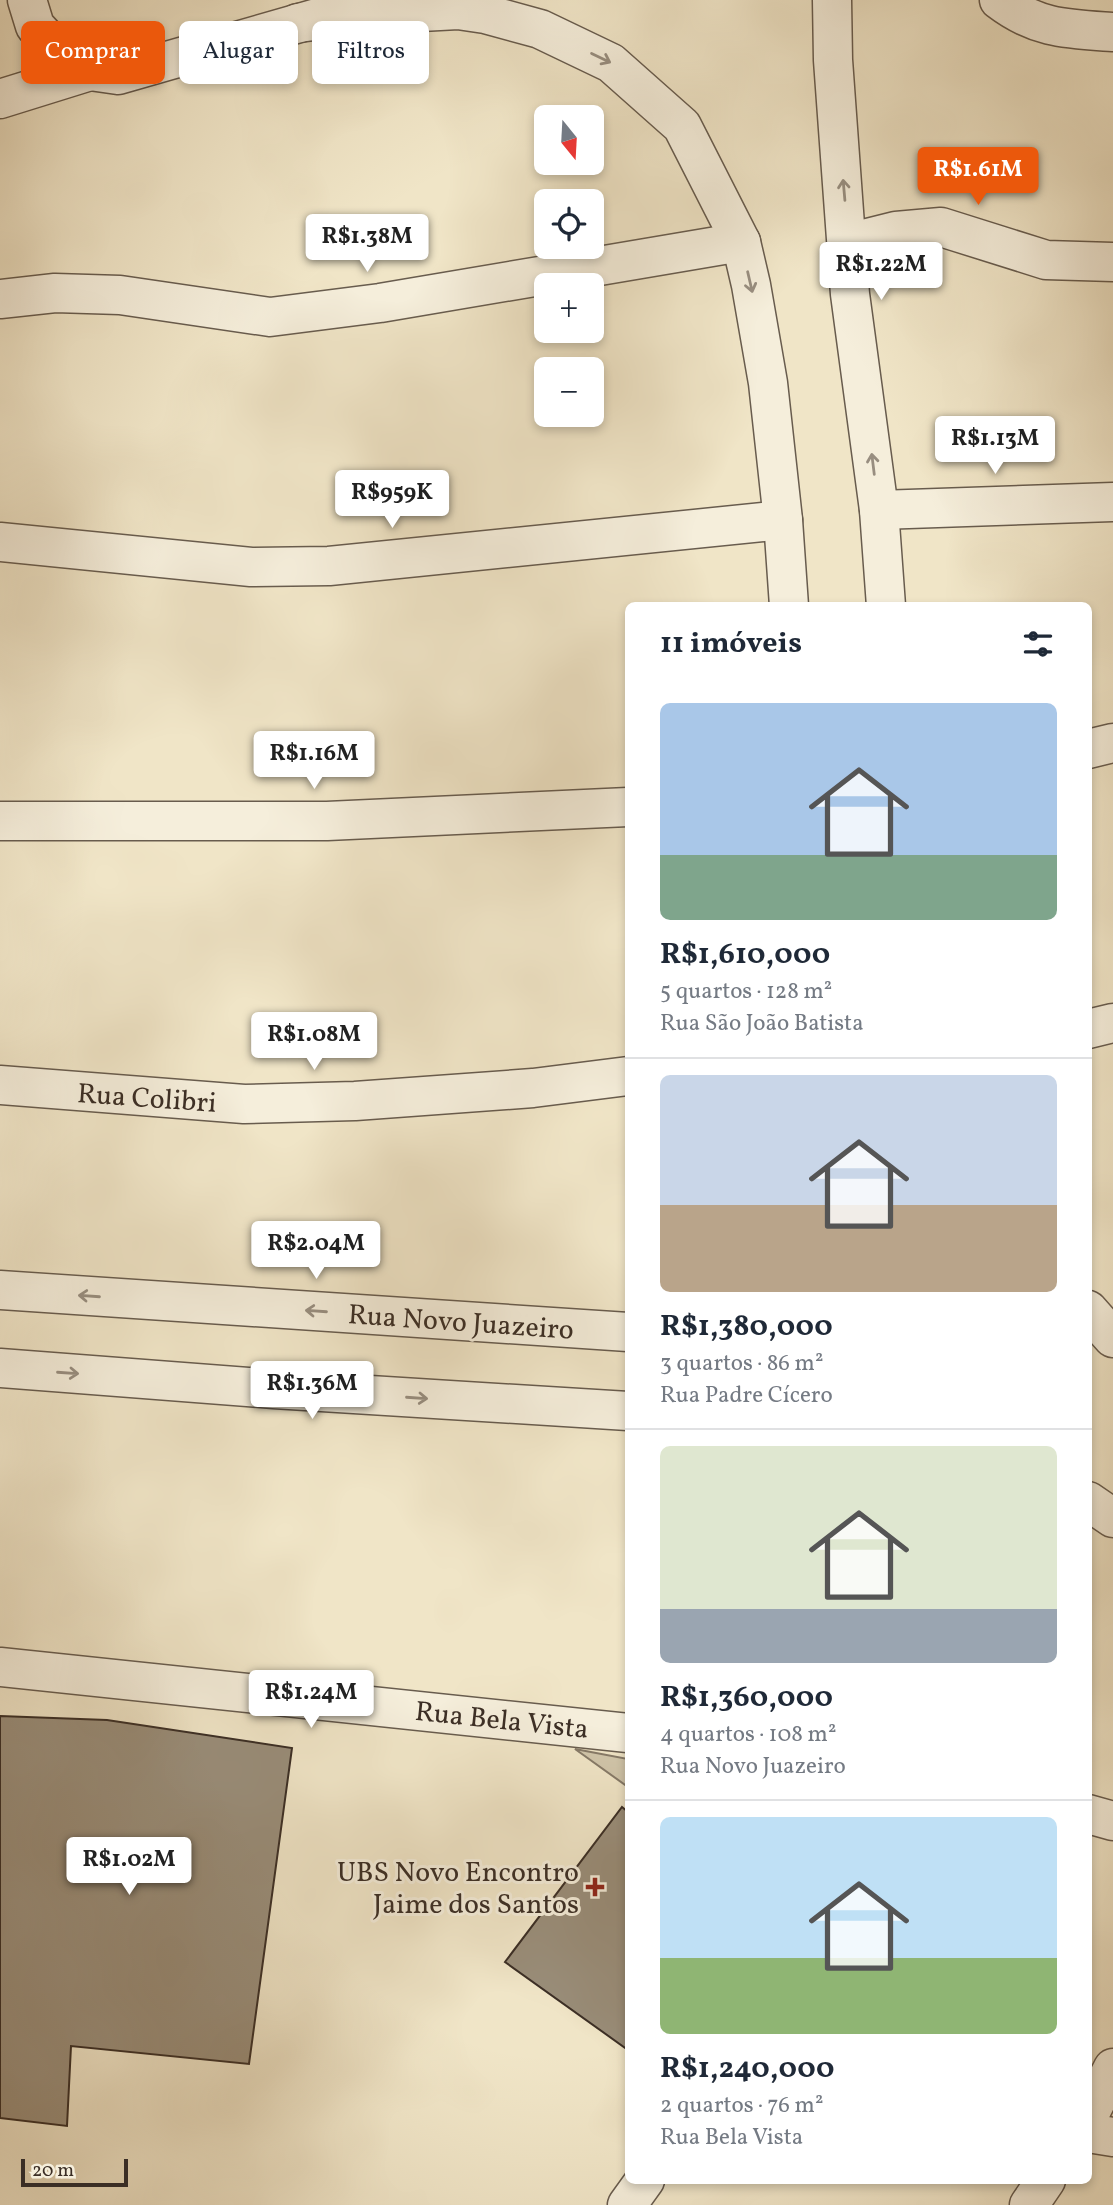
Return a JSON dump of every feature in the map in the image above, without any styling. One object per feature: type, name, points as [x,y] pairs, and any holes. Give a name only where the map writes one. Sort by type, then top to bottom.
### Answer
[{"type":"street","points":[[298,23],[380,0]]},
{"type":"street","points":[[832,0],[833,60],[850,294],[878,510],[886,602]]},
{"type":"street","points":[[999,0],[1019,15],[1056,29],[1113,32]]},
{"type":"street","points":[[298,23],[365,15],[458,10],[485,14],[540,29],[611,63],[682,126],[740,242],[751,285],[768,383],[789,602]]},
{"type":"street","points":[[0,99],[48,84]]},
{"type":"street","points":[[848,243],[896,231],[940,227],[1046,260],[1113,262]]},
{"type":"street","points":[[0,299],[55,293],[121,295],[270,317],[380,303],[740,242]]},
{"type":"street","points":[[878,510],[1113,502]]},
{"type":"street","points":[[0,542],[251,567],[329,566],[783,520]]},
{"type":"street","points":[[1092,748],[1113,743]]},
{"type":"street","points":[[0,821],[327,821],[625,807]]},
{"type":"street","points":[[1092,1028],[1113,1023]]},
{"type":"street","name":"Rua Colibri","points":[[0,1085],[244,1104],[355,1101],[533,1088],[625,1076]]},
{"type":"street","name":"Rua Novo Juazeiro","points":[[0,1290],[625,1332]]},
{"type":"street","points":[[1092,1291],[1113,1300]]},
{"type":"street","points":[[1092,1314],[1113,1338]]},
{"type":"street","points":[[0,1368],[274,1389],[625,1411]]},
{"type":"street","name":"Rua Bela Vista","points":[[0,1667],[625,1732]]},
{"type":"street","points":[[1092,1815],[1113,1821]]},
{"type":"street","points":[[1092,2109],[1113,2068]]},
{"type":"street","points":[[1092,2134],[1113,2137]]},
{"type":"street","points":[[627,2205],[642,2184]]},
{"type":"street","points":[[1029,2205],[1043,2184]]},
{"type":"shaded area","points":[[575,1749],[625,1758],[625,1785]]},
{"type":"building","points":[[0,1716],[107,1720],[292,1748],[249,2064],[71,2046],[67,2126],[0,2118]]},
{"type":"building","name":"UBS Novo Encontro Jaime dos Santos","points":[[622,1807],[625,1810],[625,2048],[505,1962]]},
{"type":"place","name":"UBS Novo Encontro Jaime dos Santos","points":[[595,1887]]}]
